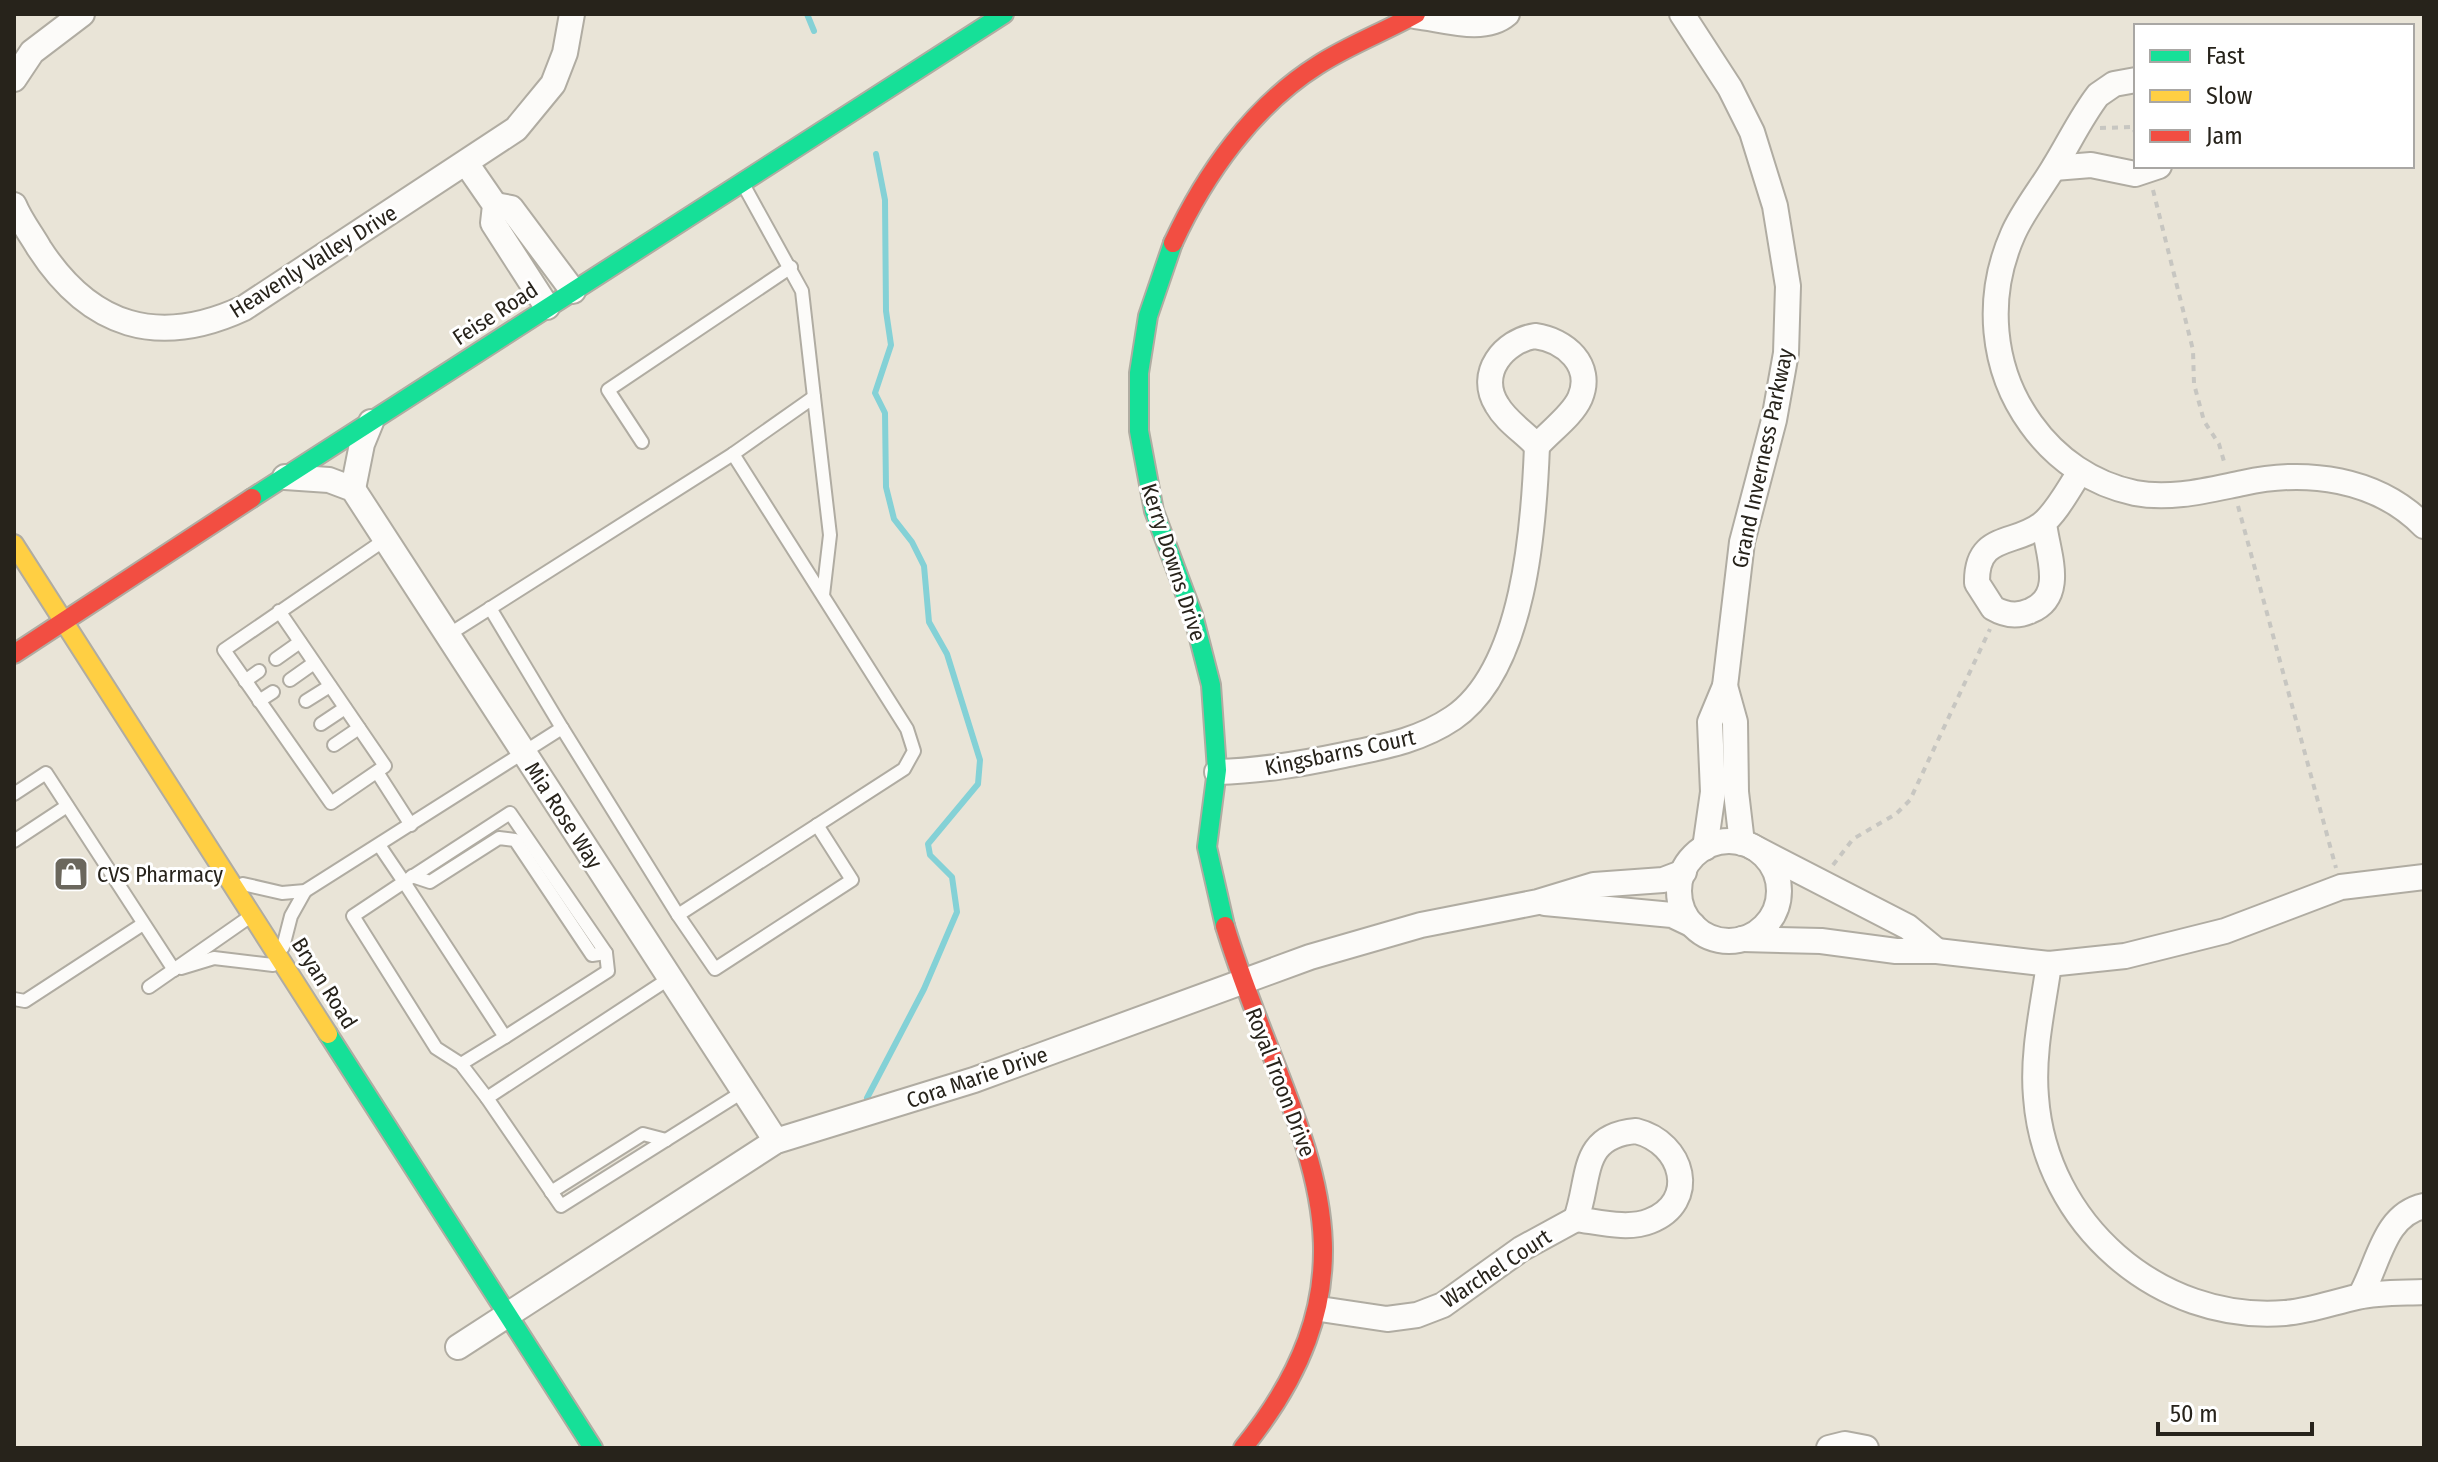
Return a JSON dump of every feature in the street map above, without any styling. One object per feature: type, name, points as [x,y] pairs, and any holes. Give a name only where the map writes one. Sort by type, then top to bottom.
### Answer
[{"type":"street","points":[[14,79],[32,52],[56,30],[82,14]]},
{"type":"street","name":"Heavenly Valley Drive","points":[[14,205],[52,267],[73,293],[100,312],[130,324],[187,329],[244,308],[516,129],[538,107],[553,84],[565,53],[572,14]]},
{"type":"street","name":"Feise Road","points":[[14,654],[741,181],[1004,14]]},
{"type":"street","name":"Kerry Downs Drive","points":[[1243,982],[1207,855],[1217,772],[1214,707],[1205,656],[1147,487],[1137,388],[1145,316],[1166,253],[1199,186],[1248,124],[1305,73],[1416,15],[1480,25],[1492,24],[1507,14]]},
{"type":"street","name":"Grand Inverness Parkway","points":[[1682,14],[1730,88],[1752,132],[1778,219],[1788,286],[1786,353],[1774,420],[1742,542],[1725,686],[1710,722],[1713,792],[1705,848]]},
{"type":"street","points":[[2134,80],[2114,84],[2098,95],[2013,234],[1995,302],[1995,335],[2004,375],[2018,407],[2041,439],[2080,472],[2101,483],[2151,494],[2207,491],[2272,478],[2324,478],[2358,484],[2387,498],[2424,526]]},
{"type":"street","points":[[466,163],[495,205],[493,223],[547,307]]},
{"type":"street","points":[[2054,168],[2091,165],[2155,175]]},
{"type":"street","points":[[495,205],[511,208],[573,291]]},
{"type":"street","points":[[1535,336],[1564,345],[1574,355],[1583,384],[1571,410],[1537,446],[1503,413],[1490,388],[1497,357],[1520,338],[1535,336]]},
{"type":"street","points":[[285,477],[329,480],[353,489],[360,452],[371,422]]},
{"type":"street","name":"Kingsbarns Court","points":[[1217,772],[1267,771],[1405,742],[1455,717],[1473,700],[1499,660],[1519,592],[1535,501],[1537,446]]},
{"type":"street","points":[[2044,523],[2080,472]]},
{"type":"street","name":"Mia Rose Way","points":[[353,489],[776,1141]]},
{"type":"street","name":"Bryan Road","points":[[14,544],[233,881],[593,1448]]},
{"type":"street","name":"Grand Inverness Parkway","points":[[1725,686],[1735,722],[1736,792],[1747,845]]},
{"type":"street","points":[[1937,951],[1908,927],[1747,845],[1723,842],[1705,848],[1684,872],[1681,904],[1693,925],[1715,939],[1821,941],[1896,951],[1937,951],[2049,964],[2125,956],[2175,946],[2225,931],[2321,892],[2369,881],[2424,877]]},
{"type":"street","points":[[1742,939],[1767,923],[1779,896],[1773,867],[1747,845]]},
{"type":"street","name":"Cora Marie Drive","points":[[458,1347],[776,1141],[974,1080],[1310,957],[1421,925],[1538,902],[1594,885],[1663,880],[1684,872]]},
{"type":"street","name":"Cora Marie Drive","points":[[1538,902],[1672,915],[1693,925]]},
{"type":"street","points":[[2049,964],[2035,1061],[2041,1133],[2055,1177],[2075,1211],[2099,1242],[2132,1271],[2172,1293],[2229,1310],[2286,1313],[2360,1296],[2424,1292]]},
{"type":"street","name":"Royal Troon Drive","points":[[1243,982],[1313,1161],[1324,1237],[1320,1309],[1287,1390],[1243,1448]]},
{"type":"street","name":"Warchel Court","points":[[1320,1309],[1387,1319],[1417,1315],[1443,1305],[1521,1249],[1576,1219],[1638,1225],[1653,1221],[1674,1200],[1679,1186],[1675,1157],[1665,1144],[1636,1131],[1620,1132],[1606,1139],[1587,1165],[1583,1198],[1576,1219]]},
{"type":"street","points":[[2360,1296],[2393,1224],[2406,1212],[2424,1206]]},
{"type":"street","points":[[1829,1448],[1845,1444],[1866,1448]]},
{"type":"lane","points":[[741,181],[802,291],[830,535],[823,595]]},
{"type":"lane","points":[[642,442],[608,390],[791,267]]},
{"type":"lane","points":[[448,635],[733,454],[814,397]]},
{"type":"lane","points":[[678,915],[904,769],[914,751],[907,729],[733,454]]},
{"type":"lane","points":[[279,611],[385,766],[331,803],[310,761],[290,745],[224,650],[279,611],[386,539]]},
{"type":"lane","points":[[490,608],[678,915],[715,969],[852,880],[817,825]]},
{"type":"lane","points":[[276,659],[300,642]]},
{"type":"lane","points":[[290,680],[314,663]]},
{"type":"lane","points":[[245,681],[259,671]]},
{"type":"lane","points":[[306,701],[330,686]]},
{"type":"lane","points":[[259,701],[273,692]]},
{"type":"lane","points":[[321,724],[345,708]]},
{"type":"lane","points":[[275,723],[287,714]]},
{"type":"lane","points":[[334,745],[359,728]]},
{"type":"lane","points":[[233,881],[282,893],[305,891],[562,728]]},
{"type":"lane","points":[[290,745],[301,737]]},
{"type":"lane","points":[[377,772],[411,825]]},
{"type":"lane","points":[[14,794],[46,773],[174,970]]},
{"type":"lane","points":[[14,841],[67,806]]},
{"type":"lane","points":[[461,1064],[608,971],[606,953],[510,813],[353,916],[436,1048],[461,1064],[561,1206],[744,1091]]},
{"type":"lane","points":[[408,879],[430,882],[499,838],[515,840],[592,955],[606,953]]},
{"type":"lane","points":[[379,845],[408,879],[505,1037]]},
{"type":"lane","points":[[174,970],[227,958],[285,966],[291,916],[305,891]]},
{"type":"lane","points":[[149,987],[254,914]]},
{"type":"lane","points":[[14,999],[25,1001],[143,924]]},
{"type":"lane","points":[[487,1098],[670,978]]},
{"type":"path","points":[[2092,129],[2133,127],[2134,130]]},
{"type":"path","points":[[2155,175],[2193,350],[2194,384],[2204,421],[2219,444],[2228,474]]},
{"type":"path","points":[[2236,500],[2337,872]]},
{"type":"path","points":[[1829,875],[1853,839],[1896,814],[1910,800],[1993,624]]},
{"type":"waterway","points":[[807,14],[814,31]]},
{"type":"waterway","points":[[867,1098],[924,989],[957,912],[952,877],[930,855],[928,844],[978,784],[980,760],[947,654],[929,622],[924,566],[912,542],[894,519],[886,487],[885,413],[875,393],[891,345],[886,311],[885,200],[876,154]]},
{"type":"traffic: fast","points":[[252,498],[1004,14]]},
{"type":"traffic: fast","points":[[1173,243],[1148,316],[1139,373],[1139,431],[1154,511],[1193,615],[1211,685],[1217,770],[1207,847],[1225,926]]},
{"type":"traffic: fast","points":[[328,1034],[593,1448]]},
{"type":"traffic: slow","points":[[14,544],[328,1034]]},
{"type":"traffic: jam","points":[[1173,243],[1216,167],[1272,100],[1318,65],[1416,14]]},
{"type":"traffic: jam","points":[[14,654],[252,498]]},
{"type":"traffic: jam","points":[[1225,926],[1299,1127],[1316,1188],[1323,1249],[1316,1312],[1290,1378],[1243,1448]]},
{"type":"place","name":"CVS Pharmacy","points":[[71,874]]}]
